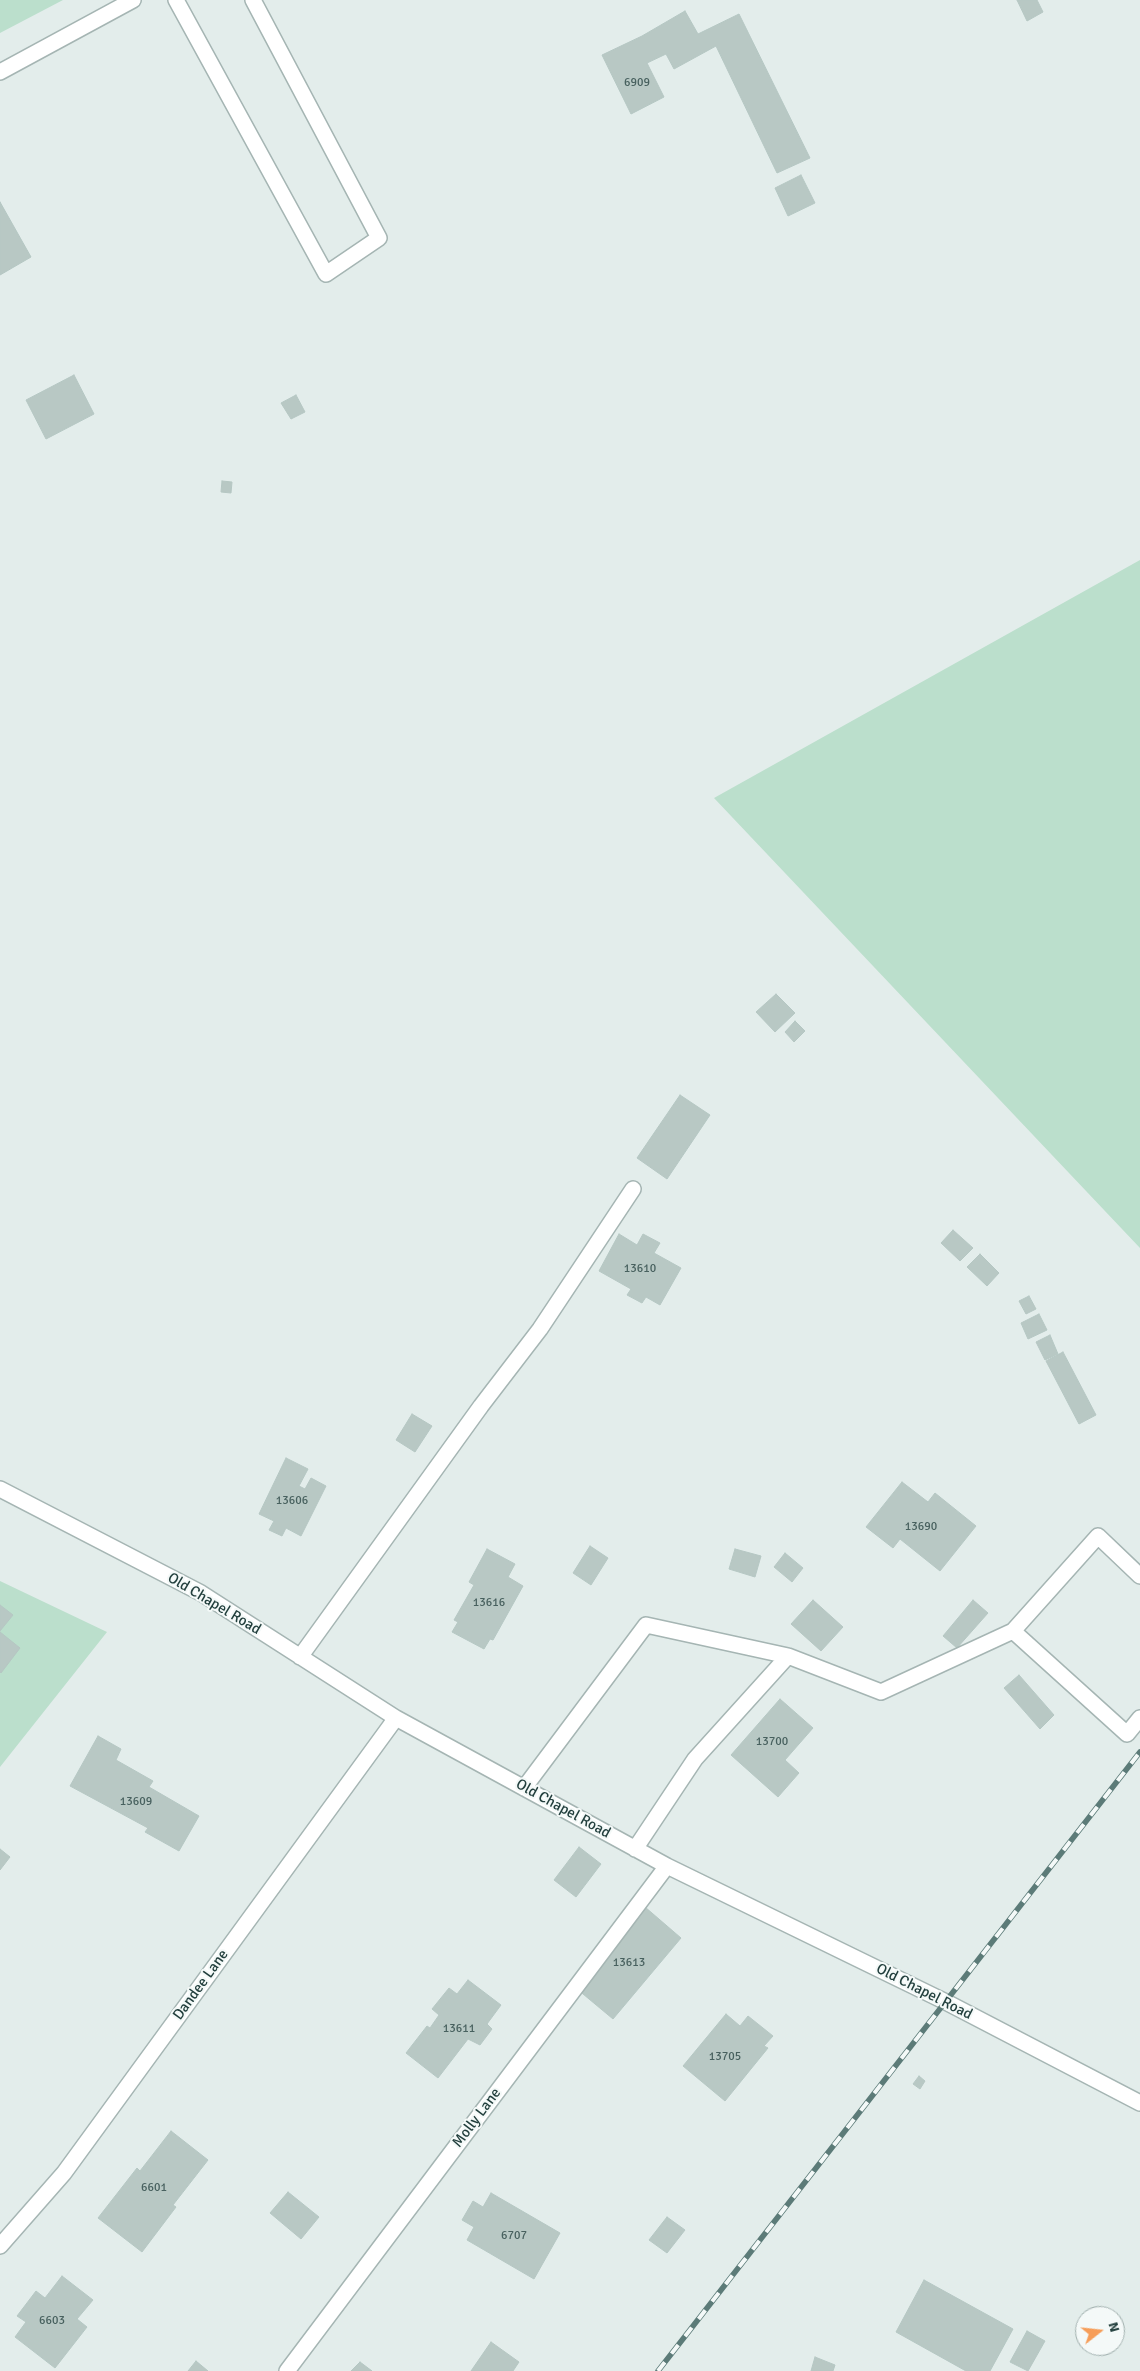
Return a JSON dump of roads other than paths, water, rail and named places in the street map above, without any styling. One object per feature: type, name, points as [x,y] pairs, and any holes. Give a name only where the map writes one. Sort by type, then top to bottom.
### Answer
[{"type":"street","points":[[0,72],[133,0]]},
{"type":"street","points":[[176,0],[326,274],[378,238],[253,0]]},
{"type":"street","points":[[300,1657],[481,1406],[540,1330],[634,1188]]},
{"type":"street","name":"Old Chapel Road","points":[[0,1489],[201,1593],[396,1718],[635,1849],[946,2002],[1140,2103]]},
{"type":"street","points":[[524,1788],[646,1626],[788,1656],[881,1692],[1013,1631],[1098,1536],[1140,1576]]},
{"type":"street","points":[[1013,1631],[1126,1734],[1140,1718]]},
{"type":"street","points":[[635,1849],[696,1759],[788,1656]]},
{"type":"street","name":"Dandee Lane","points":[[0,2246],[64,2173],[396,1718]]},
{"type":"street","name":"Molly Lane","points":[[287,2371],[667,1866]]},
{"type":"railway","points":[[658,2371],[1140,1752]]}]
